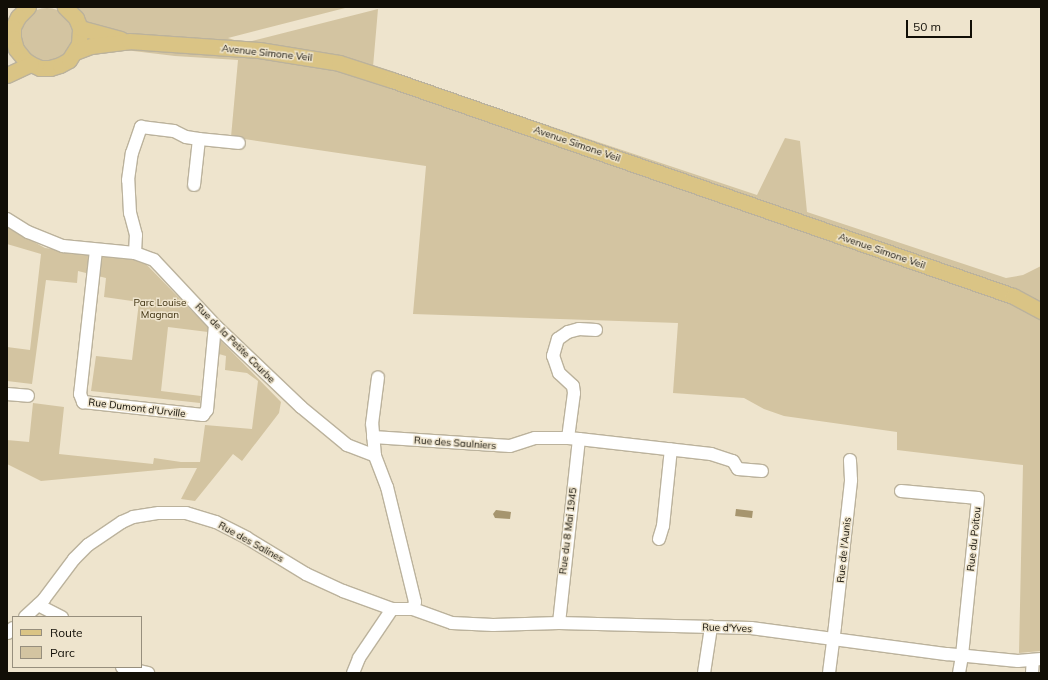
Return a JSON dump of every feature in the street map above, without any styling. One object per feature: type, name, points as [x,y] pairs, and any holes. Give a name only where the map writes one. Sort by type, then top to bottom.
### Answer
[{"type":"main road","points":[[28,7],[18,17],[14,27],[12,54],[40,68],[50,68],[60,65],[69,60],[76,52],[79,44],[80,28],[76,18],[65,7]]},
{"type":"main road","name":"Avenue Simone Veil","points":[[80,28],[129,41],[289,54],[358,68],[1013,296]]},
{"type":"main road","name":"Avenue Simone Veil","points":[[76,52],[96,45],[129,41]]},
{"type":"main road","points":[[7,75],[31,64]]},
{"type":"main road","points":[[1013,296],[1041,302]]},
{"type":"main road","points":[[1013,296],[1041,311]]},
{"type":"street","points":[[136,253],[136,235],[130,213],[128,180],[132,153],[141,127],[174,131],[186,137],[239,143]]},
{"type":"street","points":[[194,185],[199,139]]},
{"type":"street","name":"Rue de la Petite Courbe","points":[[7,219],[28,232],[52,243],[96,250],[136,253],[154,260],[215,325],[301,407],[347,445],[375,456]]},
{"type":"street","name":"Rue Dumont d'Urville","points":[[96,250],[80,394],[83,402],[203,415],[207,410],[215,325]]},
{"type":"street","name":"Rue du 8 Mai 1945","points":[[559,624],[574,438],[574,393],[573,386],[559,373],[553,356],[558,339],[568,332],[579,329],[596,330]]},
{"type":"street","points":[[378,377],[372,424],[375,456],[387,487],[415,602],[413,610]]},
{"type":"street","points":[[7,394],[28,396]]},
{"type":"street","name":"Rue des Saulniers","points":[[373,437],[510,446],[535,438],[574,438]]},
{"type":"street","points":[[574,438],[711,454],[733,461],[738,469],[762,471]]},
{"type":"street","points":[[659,539],[663,526],[671,449]]},
{"type":"street","name":"Rue de l'Aunis","points":[[829,673],[834,640],[851,480],[850,460]]},
{"type":"street","name":"Rue du Poitou","points":[[901,491],[978,498],[962,656]]},
{"type":"street","name":"Rue des Salines","points":[[26,616],[38,605],[88,545],[122,522],[133,517],[159,513],[186,513],[216,522],[247,538],[306,574],[343,591],[392,609],[413,610]]},
{"type":"street","points":[[38,605],[60,616]]},
{"type":"street","points":[[353,673],[359,658],[392,609]]},
{"type":"street","name":"Rue d'Yves","points":[[413,610],[452,624],[559,624],[711,627],[779,631],[834,640],[962,656],[1018,661],[1037,659]]},
{"type":"street","points":[[704,673],[711,627]]},
{"type":"street","points":[[959,673],[962,656]]},
{"type":"street","points":[[1032,673],[1037,659]]},
{"type":"street","points":[[126,668],[148,673]]},
{"type":"green space","points":[[66,7],[349,7],[228,38],[244,43],[378,9],[373,67],[757,195],[785,138],[800,141],[807,212],[1006,278],[1023,275],[1041,266],[1041,651],[1019,653],[1023,465],[897,450],[897,432],[784,416],[764,409],[744,398],[673,393],[678,323],[413,314],[426,166],[231,137],[238,60],[175,56],[108,48],[91,41],[86,28]]},
{"type":"green space","points":[[47,8],[57,10],[66,16],[72,25],[74,35],[72,45],[66,54],[57,60],[47,62],[37,60],[28,54],[22,45],[20,35],[22,25],[28,16],[37,10]]},
{"type":"green space","name":"Parc Louise Magnan","points":[[7,227],[45,248],[143,261],[281,402],[279,413],[242,461],[233,454],[195,501],[181,499],[197,468],[180,468],[41,481],[7,464],[7,440],[29,442],[33,403],[64,407],[59,454],[153,464],[154,458],[181,462],[200,462],[205,425],[252,429],[258,381],[247,373],[225,370],[226,356],[219,354],[220,348],[208,332],[168,327],[161,391],[201,396],[200,403],[91,391],[96,356],[132,360],[139,302],[104,297],[106,278],[78,271],[77,283],[46,280],[32,384],[7,381],[7,347],[30,350],[41,254],[7,244]]},
{"type":"shaded area","points":[[736,509],[753,511],[752,518],[735,516]]},
{"type":"shaded area","points":[[496,510],[511,512],[510,519],[495,518],[493,514]]}]
